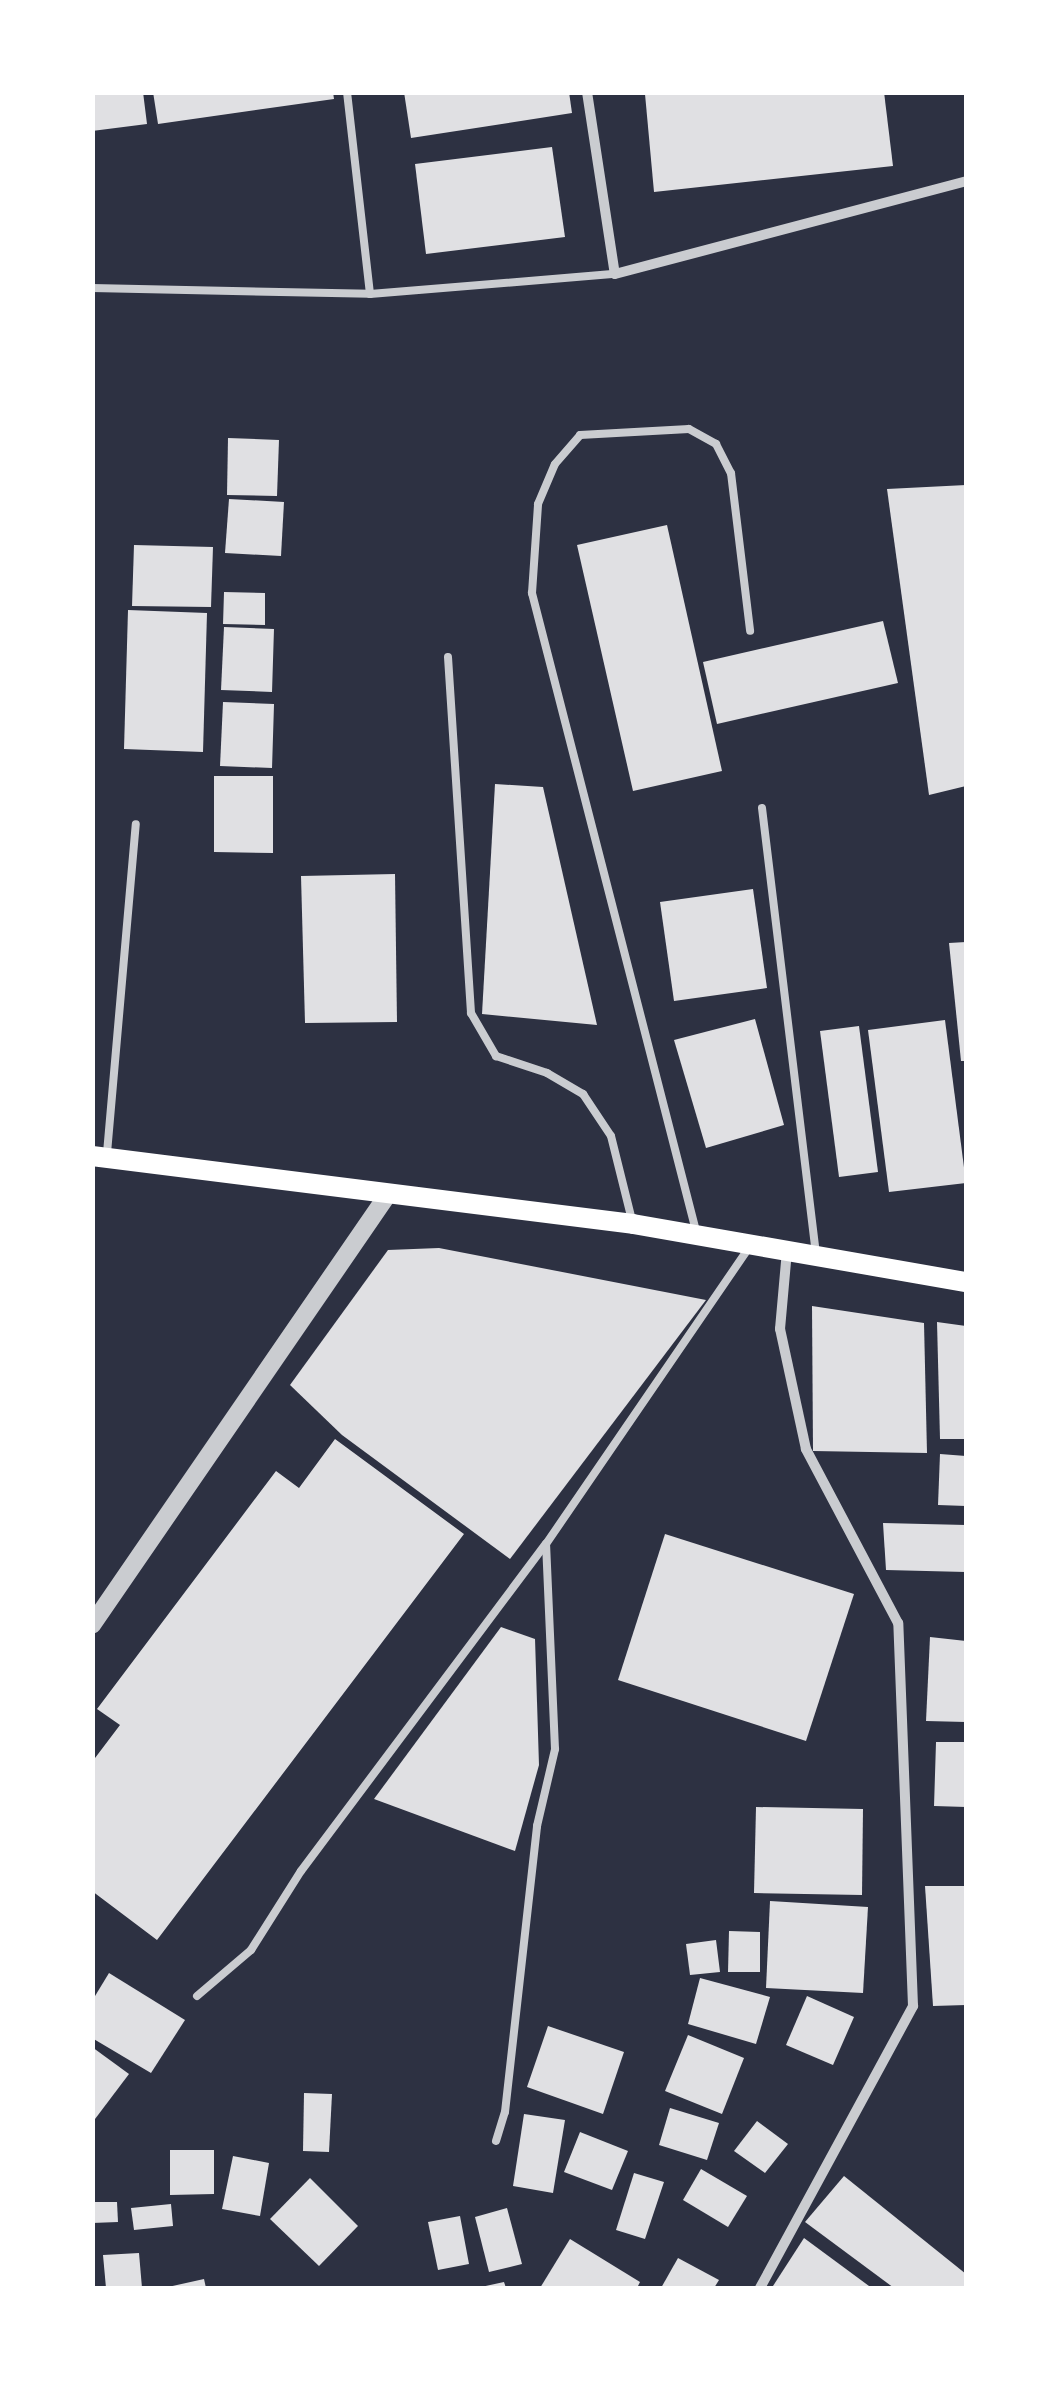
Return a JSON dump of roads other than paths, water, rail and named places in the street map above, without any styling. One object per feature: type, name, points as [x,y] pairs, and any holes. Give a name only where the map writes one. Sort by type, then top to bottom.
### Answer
[{"type":"main road","points":[[100,1157],[386,1197],[633,1224],[966,1282]]},
{"type":"street","points":[[587,92],[616,274],[966,182]]},
{"type":"street","points":[[92,1625],[386,1197]]},
{"type":"street","points":[[760,2288],[914,2006],[898,1623],[806,1449],[780,1329],[787,1250]]},
{"type":"lane","points":[[347,92],[370,294]]},
{"type":"lane","points":[[92,288],[370,294],[616,274]]},
{"type":"lane","points":[[697,1235],[532,593],[538,504],[555,464],[580,435],[689,430],[716,444],[731,473],[750,631]]},
{"type":"lane","points":[[448,657],[470,1013],[496,1056],[547,1073],[583,1094],[611,1136],[633,1224]]},
{"type":"lane","points":[[762,808],[816,1256]]},
{"type":"lane","points":[[100,1157],[136,824]]},
{"type":"lane","points":[[197,1996],[252,1950],[301,1871],[546,1544],[751,1245]]},
{"type":"lane","points":[[496,2141],[505,2112],[537,1826],[555,1748],[546,1544]]}]
